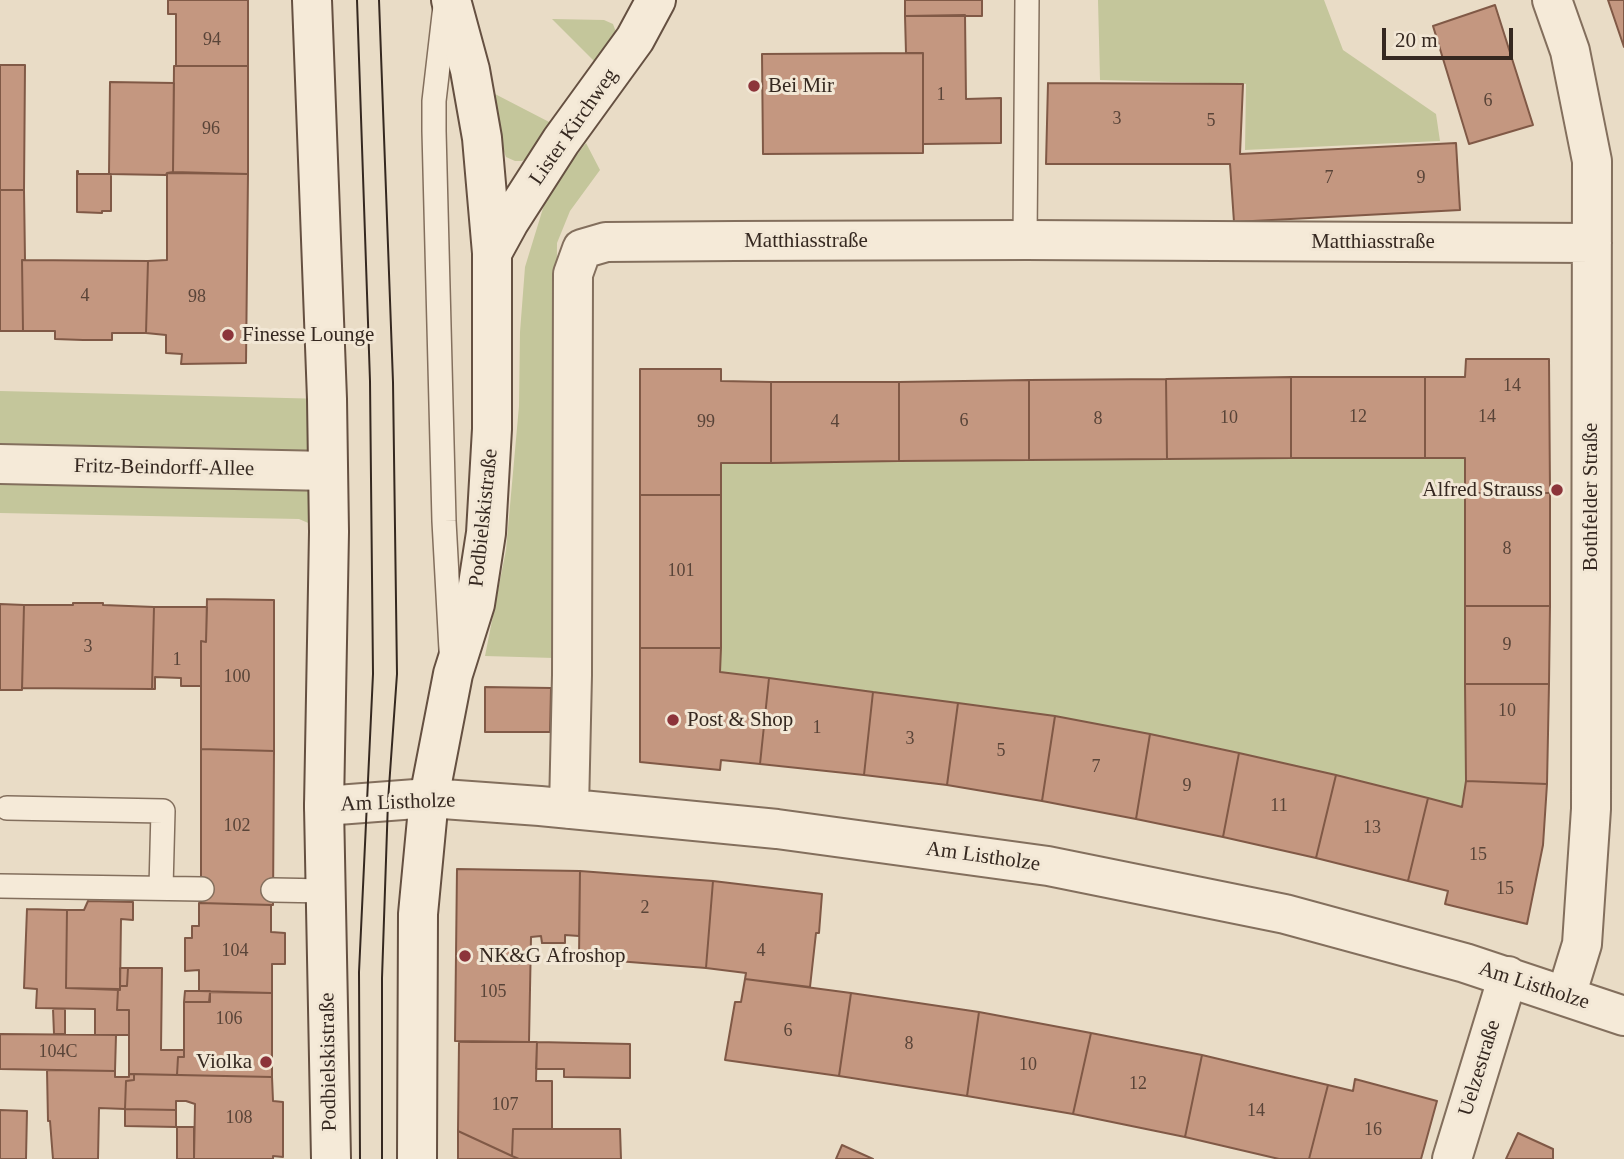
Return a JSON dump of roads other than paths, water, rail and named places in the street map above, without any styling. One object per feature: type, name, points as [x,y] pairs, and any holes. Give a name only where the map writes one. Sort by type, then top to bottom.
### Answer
[{"type":"street","name":"Podbielskistraße","points":[[312,0],[327,398],[329,533],[324,806],[331,1159]]},
{"type":"street","name":"Podbielskistraße","points":[[417,1159],[418,915],[429,798],[453,674],[475,604],[486,533],[492,429],[492,253],[482,138],[470,70],[451,0]]},
{"type":"street","name":"Lister Kirchweg","points":[[492,253],[561,141],[635,39],[656,0]]},
{"type":"street","name":"Bothfelder Straße","points":[[1552,0],[1570,51],[1592,161],[1591,809],[1582,944],[1566,996]]},
{"type":"street","name":"Matthiasstraße","points":[[569,809],[573,274],[582,249],[606,242],[1025,240],[1592,243]]},
{"type":"street","name":"Fritz-Beindorff-Allee","points":[[0,464],[328,471]]},
{"type":"street","name":"Am Listholze","points":[[324,806],[429,798],[569,809],[777,829],[1048,866],[1286,914],[1465,963],[1624,1016]]},
{"type":"street","name":"Uelzestraße","points":[[1452,1159],[1508,976]]},
{"type":"lane","points":[[445,0],[434,102],[434,131],[444,521],[453,674]]},
{"type":"lane","points":[[1025,240],[1027,0]]},
{"type":"lane","points":[[7,808],[163,811],[161,888]]},
{"type":"lane","points":[[0,886],[202,889]]},
{"type":"lane","points":[[273,890],[326,891]]},
{"type":"tram line","points":[[357,0],[370,381],[373,674],[359,972],[360,1159]]},
{"type":"tram line","points":[[379,0],[393,382],[397,674],[388,801],[382,978],[382,1159]]},
{"type":"place","name":"Bei Mir","points":[[754,86]]},
{"type":"place","name":"Finesse Lounge","points":[[228,335]]},
{"type":"place","name":"Alfred Strauss","points":[[1557,490]]},
{"type":"place","name":"Post & Shop","points":[[673,720]]},
{"type":"place","name":"NK&G Afroshop","points":[[465,956]]},
{"type":"place","name":"Violka","points":[[266,1062]]}]
